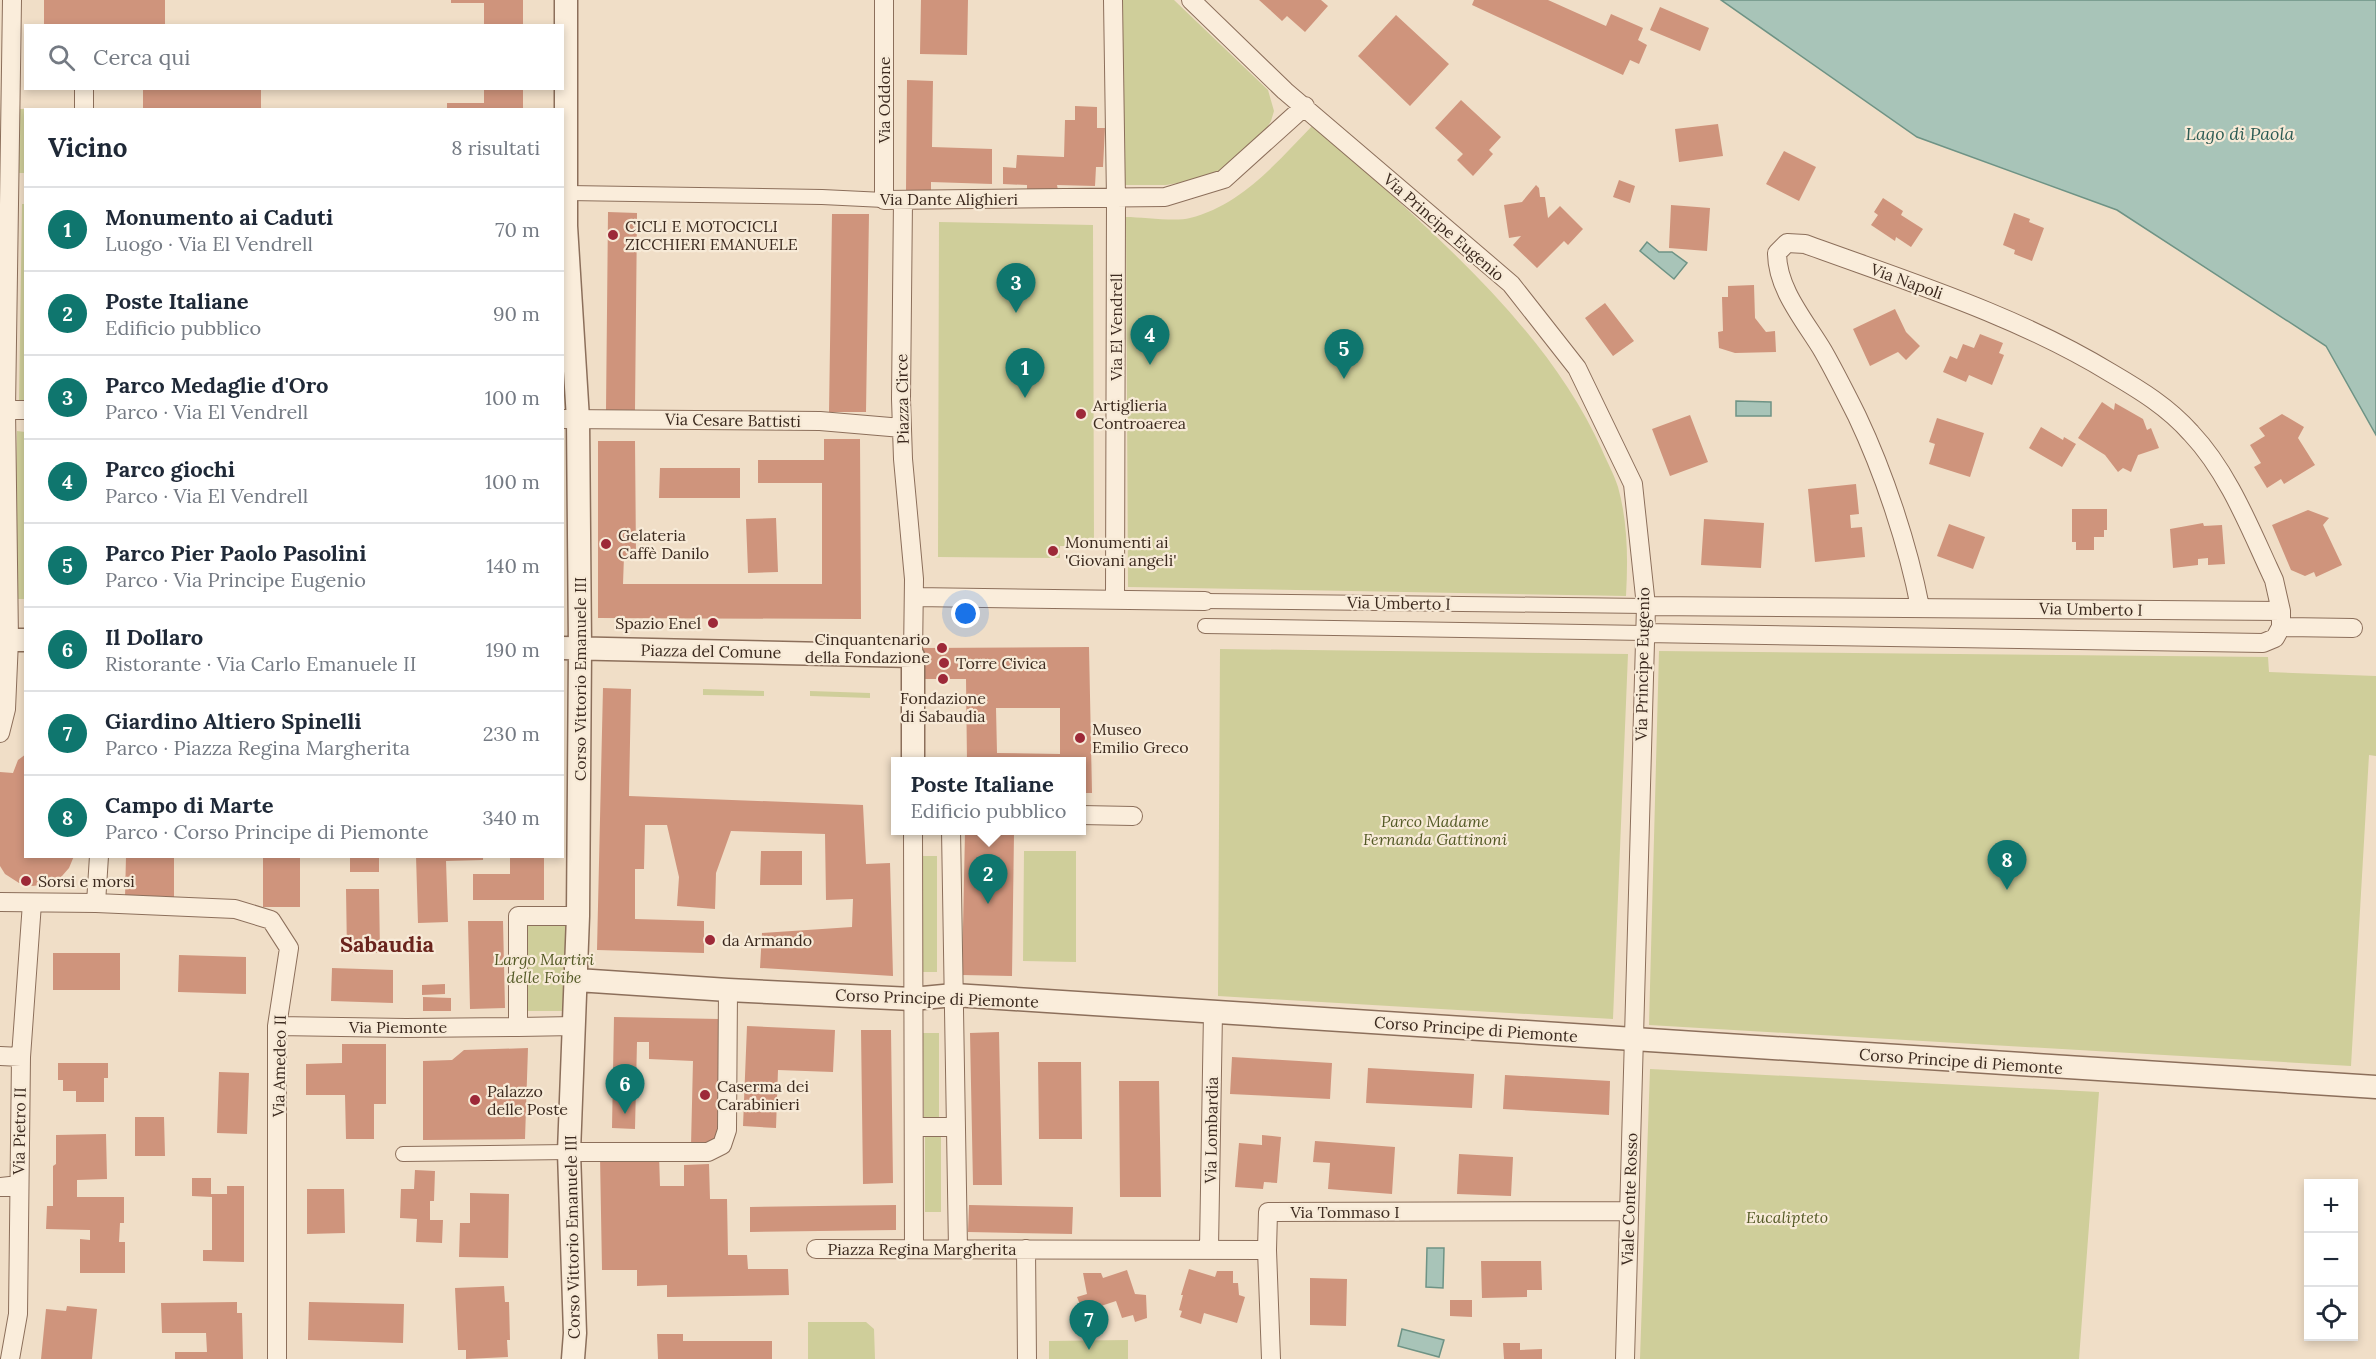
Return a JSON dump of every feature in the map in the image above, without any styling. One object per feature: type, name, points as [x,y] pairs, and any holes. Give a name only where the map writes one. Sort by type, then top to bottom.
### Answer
[{"type":"street","points":[[0,733],[6,709],[11,640],[3,409],[18,183],[12,0]]},
{"type":"street","name":"Corso Vittorio Emanuele III","points":[[566,0],[565,193],[578,916],[569,1152],[573,1359]]},
{"type":"street","name":"Via Oddone","points":[[884,0],[884,200]]},
{"type":"street","name":"Via El Vendrell","points":[[1113,0],[1116,199],[1115,600]]},
{"type":"street","name":"Via Principe Eugenio","points":[[1191,0],[1285,91],[1511,284],[1577,368],[1633,484],[1646,606],[1634,1040]]},
{"type":"street","points":[[84,90],[84,108]]},
{"type":"street","name":"Via Dante Alighieri","points":[[565,193],[884,200],[1165,197],[1224,179],[1305,106]]},
{"type":"street","name":"Piazza Circe","points":[[903,200],[902,428],[915,597]]},
{"type":"street","name":"Via Napoli","points":[[1920,607],[1909,560],[1866,435],[1845,392],[1790,297],[1780,275],[1777,253],[1781,246],[1787,243],[1805,244],[1996,314],[2084,357],[2156,400],[2192,433],[2222,474],[2274,580],[2281,619]]},
{"type":"street","points":[[3,409],[24,410]]},
{"type":"street","name":"Via Cesare Battisti","points":[[570,419],[820,421],[902,428]]},
{"type":"street","points":[[913,757],[915,597]]},
{"type":"street","name":"Via Umberto I","points":[[915,597],[1920,607],[2281,619],[2353,628]]},
{"type":"street","points":[[1884,607],[1885,637]]},
{"type":"street","name":"Via Umberto I","points":[[1205,626],[2263,643],[2276,638],[2281,619]]},
{"type":"street","name":"Piazza del Comune","points":[[572,648],[914,656]]},
{"type":"street","points":[[1086,815],[1133,816]]},
{"type":"street","points":[[913,835],[914,1249]]},
{"type":"street","points":[[951,835],[958,1249]]},
{"type":"street","points":[[96,903],[99,858]]},
{"type":"street","name":"Via Amedeo II","points":[[0,902],[96,903],[235,909],[271,920],[289,948],[277,1026],[277,1359]]},
{"type":"street","name":"Via Pietro II","points":[[9,1359],[18,1314],[21,1057],[32,903]]},
{"type":"street","points":[[575,1026],[518,1027],[518,916],[578,916]]},
{"type":"street","name":"Corso Principe di Piemonte","points":[[577,980],[912,999],[954,995],[2376,1087]]},
{"type":"street","points":[[403,1154],[708,1152],[722,1146],[727,1130],[728,990]]},
{"type":"street","name":"Via Lombardia","points":[[1209,1248],[1214,1012]]},
{"type":"street","name":"Via Piemonte","points":[[277,1026],[518,1027]]},
{"type":"street","name":"Viale Conte Rosso","points":[[1625,1359],[1634,1040]]},
{"type":"street","points":[[0,1056],[21,1057]]},
{"type":"street","points":[[915,1126],[956,1127]]},
{"type":"street","points":[[0,1186],[19,1185]]},
{"type":"street","name":"Via Tommaso I","points":[[1267,1250],[1268,1212],[1629,1211]]},
{"type":"street","points":[[1026,1250],[1209,1248],[1267,1250],[1271,1359]]},
{"type":"street","name":"Piazza Regina Margherita","points":[[816,1249],[1026,1250],[1027,1359]]},
{"type":"green space","points":[[1122,0],[1174,0],[1268,90],[1274,111],[1271,121],[1265,131],[1221,170],[1201,179],[1166,185],[1120,185]]},
{"type":"green space","points":[[20,109],[24,109],[24,173],[18,173]]},
{"type":"green space","points":[[1314,124],[1474,274],[1547,358],[1577,403],[1602,450],[1618,487],[1627,541],[1626,596],[1128,587],[1126,217],[1184,219],[1209,212],[1243,192],[1258,180]]},
{"type":"green space","points":[[22,204],[24,204],[24,403],[19,403]]},
{"type":"green space","points":[[939,222],[1093,225],[1094,546],[1060,546],[1060,558],[938,557]]},
{"type":"green space","points":[[17,431],[24,432],[24,599],[14,599]]},
{"type":"green space","name":"Parco Madame Fernanda Gattinoni","points":[[1220,649],[1628,654],[1613,1019],[1218,996]]},
{"type":"green space","points":[[1659,651],[2268,657],[2269,672],[2376,676],[2376,756],[2369,755],[2351,1066],[1649,1025]]},
{"type":"green space","points":[[703,689],[764,691],[764,696],[703,695]]},
{"type":"green space","points":[[810,691],[870,693],[870,698],[810,696]]},
{"type":"green space","points":[[1024,851],[1076,851],[1076,962],[1023,961]]},
{"type":"green space","points":[[921,856],[937,856],[937,972],[922,972]]},
{"type":"green space","name":"Largo Martiri delle Foibe","points":[[567,925],[568,1011],[521,1011],[520,926]]},
{"type":"green space","points":[[923,1033],[939,1033],[939,1118],[924,1118]]},
{"type":"green space","name":"Eucalipteto","points":[[1650,1069],[2099,1092],[2079,1359],[1640,1359]]},
{"type":"green space","points":[[925,1136],[941,1136],[941,1212],[925,1212]]},
{"type":"green space","points":[[808,1322],[866,1322],[874,1329],[875,1359],[808,1359]]},
{"type":"green space","points":[[1128,1340],[1128,1359],[1049,1359],[1049,1341]]},
{"type":"water","name":"Lago di Paola","points":[[1721,0],[2376,0],[2376,435],[2326,346],[2117,210],[1917,137]]},
{"type":"water","points":[[1647,242],[1659,252],[1672,252],[1687,263],[1674,279],[1640,251]]},
{"type":"water","points":[[1736,401],[1771,402],[1771,416],[1736,416]]},
{"type":"water","points":[[1427,1248],[1444,1248],[1443,1288],[1426,1287]]},
{"type":"water","points":[[1402,1329],[1444,1340],[1439,1357],[1398,1346]]},
{"type":"building","points":[[44,0],[165,0],[165,24],[44,24]]},
{"type":"building","points":[[451,0],[523,0],[523,24],[484,24],[484,3],[451,3]]},
{"type":"building","points":[[921,0],[968,0],[967,55],[920,54]]},
{"type":"building","points":[[1259,0],[1321,0],[1328,6],[1305,32],[1287,16],[1282,21]]},
{"type":"building","points":[[1474,0],[1548,0],[1606,26],[1611,14],[1643,28],[1638,40],[1647,45],[1639,64],[1630,60],[1623,75],[1472,5]]},
{"type":"building","points":[[1660,7],[1709,28],[1700,51],[1650,30]]},
{"type":"building","points":[[1396,15],[1449,64],[1410,106],[1358,56]]},
{"type":"building","points":[[907,80],[933,81],[932,147],[992,149],[992,184],[931,182],[931,191],[906,190]]},
{"type":"building","points":[[143,90],[261,90],[261,108],[143,108]]},
{"type":"building","points":[[484,90],[523,90],[523,108],[447,108],[447,103],[484,103]]},
{"type":"building","points":[[1461,100],[1501,137],[1489,150],[1493,154],[1473,176],[1457,160],[1463,154],[1435,128]]},
{"type":"building","points":[[1075,106],[1097,107],[1097,128],[1105,128],[1103,167],[1096,167],[1095,186],[1057,185],[1058,190],[1027,189],[1027,185],[1003,184],[1003,167],[1016,168],[1017,155],[1064,157],[1065,120],[1075,120]]},
{"type":"building","points":[[1718,124],[1723,156],[1679,162],[1675,129]]},
{"type":"building","points":[[1784,151],[1816,167],[1799,201],[1766,184]]},
{"type":"building","points":[[1619,180],[1635,186],[1630,203],[1613,197]]},
{"type":"building","points":[[1536,185],[1539,188],[1540,197],[1545,197],[1548,218],[1560,206],[1583,229],[1568,245],[1564,241],[1537,268],[1513,245],[1521,236],[1509,238],[1504,205],[1522,202]]},
{"type":"building","points":[[1883,198],[1903,211],[1901,215],[1923,229],[1911,247],[1896,237],[1895,241],[1871,225],[1878,215],[1874,212]]},
{"type":"building","points":[[1671,205],[1710,208],[1707,251],[1669,248]]},
{"type":"building","points":[[608,212],[637,213],[635,410],[606,410]]},
{"type":"building","points":[[2014,213],[2044,228],[2032,261],[2014,254],[2015,250],[2003,245]]},
{"type":"building","points":[[832,214],[869,214],[866,412],[829,412]]},
{"type":"building","points":[[1754,285],[1755,318],[1766,332],[1775,331],[1776,352],[1735,353],[1719,348],[1718,332],[1723,331],[1722,297],[1728,297],[1728,286]]},
{"type":"building","points":[[1605,303],[1634,341],[1613,356],[1585,318]]},
{"type":"building","points":[[1895,309],[1906,332],[1920,346],[1906,360],[1898,352],[1870,366],[1853,329]]},
{"type":"building","points":[[1980,334],[2003,343],[1999,353],[2004,355],[1992,385],[1969,375],[1966,382],[1943,372],[1950,356],[1957,359],[1963,344],[1974,348]]},
{"type":"building","points":[[2102,402],[2114,410],[2115,403],[2143,419],[2147,430],[2151,428],[2159,448],[2138,455],[2131,472],[2123,468],[2118,472],[2105,455],[2078,438]]},
{"type":"building","points":[[2282,414],[2304,427],[2298,438],[2315,465],[2284,484],[2281,479],[2267,488],[2254,467],[2261,463],[2250,445],[2265,436],[2259,428]]},
{"type":"building","points":[[1690,415],[1708,462],[1670,476],[1652,429]]},
{"type":"building","points":[[1937,418],[1984,433],[1970,477],[1929,464],[1935,444],[1929,442]]},
{"type":"building","points":[[2041,427],[2063,440],[2064,437],[2076,444],[2062,467],[2029,448]]},
{"type":"building","points":[[824,439],[860,439],[861,619],[598,618],[598,441],[635,441],[636,556],[624,556],[623,584],[822,584],[822,483],[758,483],[758,460],[824,460]]},
{"type":"building","points":[[660,468],[740,468],[740,498],[659,498]]},
{"type":"building","points":[[1856,484],[1859,514],[1850,515],[1851,528],[1862,527],[1865,557],[1815,562],[1808,489]]},
{"type":"building","points":[[2072,509],[2107,509],[2107,530],[2104,530],[2104,537],[2094,537],[2094,550],[2076,550],[2076,542],[2072,542]]},
{"type":"building","points":[[2308,510],[2329,518],[2323,525],[2342,565],[2316,577],[2314,572],[2305,576],[2291,570],[2272,525]]},
{"type":"building","points":[[776,518],[778,572],[748,573],[746,519]]},
{"type":"building","points":[[1704,519],[1764,523],[1761,568],[1701,565]]},
{"type":"building","points":[[2203,523],[2204,526],[2222,525],[2225,564],[2208,565],[2208,558],[2198,559],[2198,565],[2173,568],[2170,529]]},
{"type":"building","points":[[1949,524],[1985,537],[1973,569],[1937,556]]},
{"type":"building","points":[[1089,647],[1092,793],[1086,793],[1086,757],[967,757],[966,679],[923,679],[923,648]],"holes":[[[996,708],[1060,708],[1060,754],[997,753]]]},
{"type":"building","points":[[603,688],[631,689],[629,796],[863,805],[866,864],[890,863],[893,976],[760,968],[762,933],[852,927],[853,899],[826,900],[825,834],[731,831],[716,873],[715,909],[677,906],[679,877],[667,825],[645,825],[644,869],[635,869],[635,919],[704,921],[704,953],[597,950]]},
{"type":"building","points":[[24,756],[24,858],[73,858],[62,876],[50,883],[33,886],[19,883],[5,874],[0,866],[0,772],[13,773],[18,760]]},
{"type":"building","points":[[965,835],[1014,835],[1012,976],[962,975]]},
{"type":"building","points":[[761,851],[802,851],[802,885],[760,885]]},
{"type":"building","points":[[126,858],[174,858],[174,899],[125,898]]},
{"type":"building","points":[[263,858],[300,858],[300,907],[263,907]]},
{"type":"building","points":[[350,858],[379,858],[379,872],[350,872]]},
{"type":"building","points":[[416,858],[483,858],[483,860],[446,861],[448,922],[418,923]]},
{"type":"building","points":[[510,858],[544,858],[544,900],[473,900],[473,874],[510,874]]},
{"type":"building","points":[[346,889],[379,889],[380,953],[347,953]]},
{"type":"building","points":[[468,921],[503,921],[505,1008],[470,1009]]},
{"type":"building","points":[[53,953],[120,953],[120,990],[53,990]]},
{"type":"building","points":[[179,955],[246,957],[246,994],[178,992]]},
{"type":"building","points":[[332,968],[393,970],[393,1003],[331,1001]]},
{"type":"building","points":[[445,984],[445,994],[422,995],[422,985]]},
{"type":"building","points":[[423,997],[451,998],[451,1011],[423,1011]]},
{"type":"building","name":"Caserma dei Carabinieri","points":[[614,1017],[719,1019],[717,1147],[691,1146],[693,1061],[649,1059],[649,1042],[637,1042],[635,1129],[612,1128]]},
{"type":"building","points":[[747,1026],[835,1030],[833,1072],[778,1070],[776,1128],[743,1126]]},
{"type":"building","points":[[861,1030],[891,1030],[893,1183],[863,1184]]},
{"type":"building","points":[[999,1032],[1002,1185],[973,1185],[970,1033]]},
{"type":"building","points":[[342,1044],[386,1044],[386,1104],[374,1104],[374,1139],[346,1139],[345,1095],[306,1095],[306,1064],[342,1063]]},
{"type":"building","name":"Palazzo delle Poste","points":[[528,1048],[525,1139],[423,1140],[423,1061],[452,1060],[464,1050]]},
{"type":"building","points":[[1232,1057],[1332,1063],[1330,1099],[1230,1094]]},
{"type":"building","points":[[1038,1062],[1081,1062],[1082,1139],[1039,1139]]},
{"type":"building","points":[[58,1063],[108,1063],[108,1078],[104,1078],[104,1102],[76,1102],[76,1091],[63,1091],[63,1080],[58,1080]]},
{"type":"building","points":[[1368,1068],[1474,1074],[1472,1108],[1366,1103]]},
{"type":"building","points":[[219,1072],[249,1073],[247,1134],[217,1133]]},
{"type":"building","points":[[1505,1075],[1610,1081],[1609,1115],[1503,1109]]},
{"type":"building","points":[[1119,1081],[1159,1081],[1161,1197],[1120,1197]]},
{"type":"building","points":[[135,1117],[164,1117],[165,1156],[135,1156]]},
{"type":"building","points":[[106,1134],[107,1179],[77,1180],[77,1197],[124,1197],[124,1223],[120,1223],[119,1242],[125,1242],[125,1273],[80,1273],[80,1239],[90,1240],[90,1230],[46,1229],[47,1206],[53,1206],[56,1135]]},
{"type":"building","points":[[1262,1135],[1281,1137],[1277,1183],[1264,1182],[1263,1189],[1235,1187],[1239,1143],[1262,1145]]},
{"type":"building","points":[[1315,1141],[1395,1147],[1392,1194],[1328,1189],[1330,1163],[1313,1162]]},
{"type":"building","points":[[1459,1154],[1513,1157],[1511,1196],[1457,1194]]},
{"type":"building","points":[[659,1155],[660,1186],[684,1186],[684,1165],[709,1164],[710,1199],[727,1199],[728,1255],[747,1255],[748,1269],[788,1269],[789,1295],[667,1297],[667,1285],[637,1286],[637,1270],[602,1270],[600,1156]]},
{"type":"building","points":[[415,1170],[435,1171],[434,1201],[430,1201],[430,1220],[443,1220],[442,1243],[416,1242],[417,1219],[400,1218],[401,1189],[414,1189]]},
{"type":"building","points":[[192,1178],[211,1178],[211,1194],[227,1194],[227,1186],[244,1186],[244,1262],[203,1261],[203,1250],[212,1250],[212,1197],[192,1196]]},
{"type":"building","points":[[307,1189],[344,1189],[345,1233],[307,1234]]},
{"type":"building","points":[[470,1193],[509,1194],[508,1258],[459,1257],[460,1223],[470,1223]]},
{"type":"building","points":[[896,1205],[896,1230],[750,1232],[750,1207]]},
{"type":"building","points":[[969,1205],[1073,1207],[1072,1234],[968,1232]]},
{"type":"building","points":[[1481,1261],[1541,1261],[1542,1290],[1527,1290],[1527,1297],[1482,1298]]},
{"type":"building","points":[[1189,1269],[1215,1277],[1217,1271],[1233,1271],[1233,1283],[1238,1283],[1239,1295],[1245,1297],[1237,1323],[1204,1313],[1201,1324],[1180,1317],[1182,1311],[1179,1310],[1183,1295],[1181,1295]]},
{"type":"building","points":[[1127,1270],[1135,1294],[1146,1295],[1147,1318],[1135,1322],[1133,1315],[1122,1318],[1116,1301],[1083,1312],[1077,1297],[1087,1294],[1083,1273],[1101,1273],[1103,1278]]},
{"type":"building","points":[[1310,1278],[1347,1279],[1346,1326],[1310,1325]]},
{"type":"building","points":[[504,1286],[505,1302],[509,1302],[508,1357],[466,1359],[466,1350],[458,1350],[455,1288]]},
{"type":"building","points":[[1450,1300],[1472,1300],[1472,1317],[1450,1316]]},
{"type":"building","points":[[237,1302],[237,1313],[242,1313],[243,1359],[175,1359],[175,1352],[207,1352],[206,1333],[162,1333],[161,1303]]},
{"type":"building","points":[[309,1302],[404,1304],[403,1343],[308,1340]]},
{"type":"building","points":[[67,1306],[97,1309],[92,1359],[41,1359],[46,1309],[66,1311]]},
{"type":"building","points":[[657,1334],[683,1334],[683,1341],[772,1341],[772,1359],[658,1359]]},
{"type":"building","points":[[1503,1343],[1520,1343],[1520,1350],[1542,1349],[1542,1359],[1504,1359]]},
{"type":"place","name":"CICLI E MOTOCICLI ZICCHIERI EMANUELE","points":[[613,235]]},
{"type":"place","name":"Parco Medaglie d'Oro","points":[[1016,313]]},
{"type":"place","name":"Parco giochi","points":[[1150,365]]},
{"type":"place","name":"Parco Pier Paolo Pasolini","points":[[1344,379]]},
{"type":"place","name":"Monumento ai Caduti","points":[[1025,398]]},
{"type":"place","name":"Artiglieria Controaerea","points":[[1081,414]]},
{"type":"place","name":"Gelateria Caffè Danilo","points":[[606,544]]},
{"type":"place","name":"Monumenti ai 'Giovani angeli'","points":[[1053,551]]},
{"type":"place","name":"Spazio Enel","points":[[713,623]]},
{"type":"place","name":"Cinquantenario della Fondazione","points":[[942,648]]},
{"type":"place","name":"Torre Civica","points":[[944,663]]},
{"type":"place","name":"Fondazione di Sabaudia","points":[[943,679]]},
{"type":"place","name":"Museo Emilio Greco","points":[[1080,738]]},
{"type":"place","name":"Sorsi e morsi","points":[[26,881]]},
{"type":"place","name":"Campo di Marte","points":[[2007,890]]},
{"type":"place","name":"Poste Italiane","points":[[988,904]]},
{"type":"place","name":"da Armando","points":[[710,940]]},
{"type":"place","name":"Caserma dei Carabinieri","points":[[705,1095]]},
{"type":"place","name":"Palazzo delle Poste","points":[[475,1100]]},
{"type":"place","name":"Il Dollaro","points":[[625,1114]]},
{"type":"place","name":"Giardino Altiero Spinelli","points":[[1089,1350]]},
{"type":"district","name":"Sabaudia","points":[[387,944]]}]
